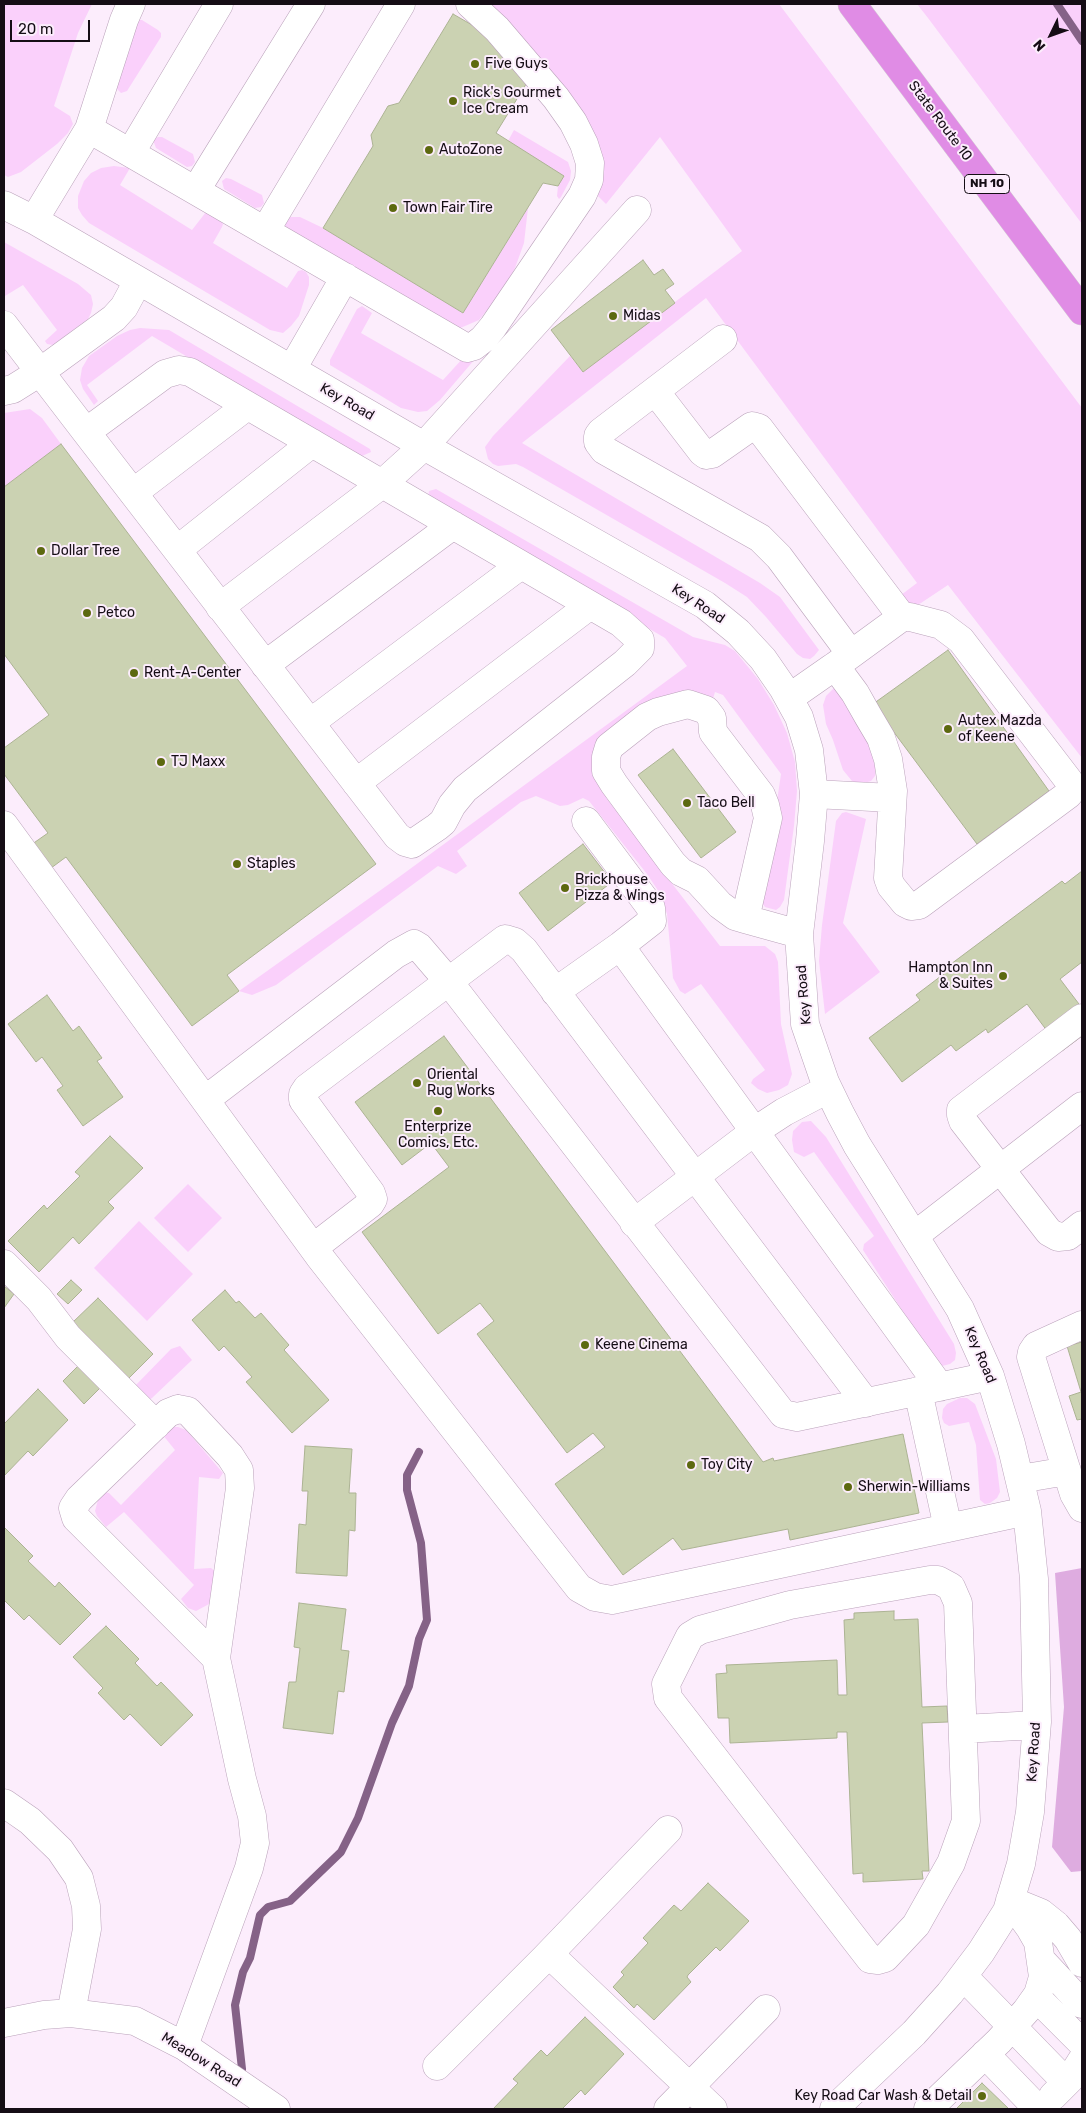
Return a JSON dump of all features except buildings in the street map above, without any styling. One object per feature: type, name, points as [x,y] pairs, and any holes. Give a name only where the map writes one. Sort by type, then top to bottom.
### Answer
[{"type":"highway","points":[[835,4],[892,57]]},
{"type":"highway","name":"State Route 10","points":[[852,4],[1082,311]]},
{"type":"highway","points":[[862,4],[892,57]]},
{"type":"street","points":[[34,220],[90,129],[124,20],[131,4]]},
{"type":"street","points":[[131,152],[219,4]]},
{"type":"street","points":[[196,190],[311,4]]},
{"type":"street","points":[[265,231],[401,4]]},
{"type":"street","points":[[90,129],[457,344],[467,348],[474,346],[493,327],[582,196],[589,180],[590,163],[584,144],[573,122],[556,98],[497,29],[470,4]]},
{"type":"street","name":"Key Road","points":[[4,205],[34,220],[138,282],[705,605],[738,632],[762,659],[789,698],[799,717],[809,750],[814,794],[799,934],[805,1024],[828,1089],[857,1145],[960,1309],[990,1376],[1012,1444],[1027,1511],[1034,1580],[1036,1725],[1030,1812],[1021,1864],[1007,1910],[981,1952],[950,1993],[914,2033],[834,2109]]},
{"type":"street","points":[[220,607],[382,484],[424,446],[637,210]]},
{"type":"street","points":[[292,369],[345,277]]},
{"type":"street","points":[[4,391],[40,372],[120,312],[138,282]]},
{"type":"street","points":[[4,324],[40,372],[220,607],[397,836],[405,842],[412,844],[437,828],[465,789],[625,663],[640,648],[640,640],[632,631],[190,372],[172,370],[86,432]]},
{"type":"street","points":[[723,339],[601,432],[598,436],[598,442],[604,450],[760,538],[778,557],[843,660],[855,693],[881,738],[892,778],[888,878],[891,886],[905,903],[912,906],[919,905],[1062,800],[1069,794],[1072,787],[961,640],[941,625],[910,617],[902,617],[843,660],[789,698]]},
{"type":"street","points":[[655,391],[702,452],[706,454],[712,454],[752,426],[758,428],[902,617]]},
{"type":"street","points":[[133,493],[247,406]]},
{"type":"street","points":[[177,550],[312,443]]},
{"type":"street","points":[[265,665],[453,525]]},
{"type":"street","points":[[310,723],[521,565]]},
{"type":"street","points":[[356,783],[589,606]]},
{"type":"street","points":[[745,919],[768,818],[761,795],[713,732],[712,718],[706,710],[688,704],[647,717],[609,747],[606,757],[606,770],[620,792],[673,864],[681,872],[697,880],[720,905],[735,916],[745,919],[799,934]]},
{"type":"street","points":[[814,794],[892,798]]},
{"type":"street","points":[[555,992],[648,926],[652,921],[651,908],[586,821]]},
{"type":"street","points":[[4,825],[313,1248],[570,1579],[579,1588],[595,1597],[612,1600],[1027,1511]]},
{"type":"street","points":[[313,1248],[370,1204],[373,1199],[371,1193],[303,1100],[303,1094],[308,1088],[506,939],[515,942],[524,950],[866,1403]]},
{"type":"street","points":[[205,1100],[410,945],[414,944],[419,947],[449,982],[782,1414],[797,1417],[990,1376]]},
{"type":"street","points":[[620,946],[755,1131],[929,1389],[948,1528]]},
{"type":"street","points":[[1082,1018],[962,1110],[963,1121],[1049,1232],[1058,1236],[1068,1236],[1082,1225]]},
{"type":"street","points":[[634,1223],[755,1131],[784,1112],[828,1089]]},
{"type":"street","points":[[914,1236],[1082,1106]]},
{"type":"street","points":[[4,1264],[39,1299],[68,1337],[156,1425]]},
{"type":"street","points":[[1082,1325],[1036,1346],[1031,1357],[1074,1494],[1082,1508]]},
{"type":"street","points":[[184,2046],[249,1868],[255,1843],[252,1816],[242,1779],[216,1658],[240,1488],[239,1470],[230,1456],[188,1411],[178,1409],[168,1413],[79,1499],[73,1508],[76,1518],[216,1658]]},
{"type":"street","points":[[1020,1479],[1067,1470]]},
{"type":"street","points":[[938,1580],[951,1587],[958,1603],[963,1729],[966,1821],[962,1837],[932,1899],[910,1931],[885,1958],[878,1960],[870,1959],[668,1698],[666,1684],[690,1636],[700,1630],[790,1605],[938,1580]]},
{"type":"street","points":[[963,1729],[1036,1725]]},
{"type":"street","points":[[4,1803],[30,1821],[60,1850],[79,1878],[86,1906],[87,1929],[71,2013]]},
{"type":"street","points":[[437,2066],[549,1954],[668,1830]]},
{"type":"street","points":[[928,2109],[1012,2026],[1036,1997],[1043,1977],[1038,1942],[1010,1900]]},
{"type":"street","points":[[1010,1900],[1041,1913],[1056,1925],[1068,1939],[1082,1963]]},
{"type":"street","points":[[549,1954],[713,2109]]},
{"type":"street","points":[[1041,1960],[1082,2004]]},
{"type":"street","points":[[963,1976],[1066,2082]]},
{"type":"street","points":[[1036,1997],[1082,2043]]},
{"type":"street","points":[[668,2109],[766,2009]]},
{"type":"street","name":"Meadow Road","points":[[4,2023],[71,2013],[135,2021],[184,2046],[276,2109]]},
{"type":"street","points":[[985,2054],[1039,2109],[1066,2082],[1082,2060]]},
{"type":"shaded area","points":[[4,4],[92,4],[78,33],[54,106],[70,116],[73,124],[68,133],[57,144],[21,172],[8,177],[4,175]]},
{"type":"shaded area","points":[[491,4],[779,4],[1082,408],[1082,758],[948,585],[921,603],[911,607],[901,595],[917,583],[706,298],[522,443],[760,583],[780,597],[819,650],[810,659],[803,658],[797,654],[747,597],[725,583],[523,467],[516,464],[498,466],[488,459],[485,447],[493,436],[570,356],[583,372],[742,251],[660,137],[606,204],[596,194],[573,107]]},
{"type":"shaded area","points":[[917,4],[1082,4],[1082,224],[928,18]]},
{"type":"shaded area","points":[[139,20],[158,30],[161,33],[161,37],[127,91],[121,93],[117,89],[117,84],[136,23]]},
{"type":"shaded area","points":[[514,130],[568,162],[571,171],[570,180],[559,199],[557,196],[558,186],[563,176],[508,141]]},
{"type":"shaded area","points":[[162,137],[193,154],[195,162],[192,166],[187,167],[156,148],[153,140]]},
{"type":"shaded area","points":[[114,166],[130,168],[120,185],[192,230],[206,212],[221,221],[222,227],[213,243],[287,288],[298,271],[306,272],[309,277],[309,285],[299,316],[291,326],[283,333],[270,330],[89,223],[78,208],[78,196],[84,181],[91,173],[101,168]]},
{"type":"shaded area","points":[[226,178],[262,195],[264,203],[261,207],[255,208],[224,189],[222,181]]},
{"type":"shaded area","points":[[528,208],[524,243],[515,268],[501,293],[479,320],[458,329],[287,229],[285,225],[289,217],[300,217],[323,228],[463,313]]},
{"type":"shaded area","points":[[4,242],[78,284],[91,295],[93,304],[88,319],[53,345],[47,344],[45,341],[57,330],[23,285],[5,296],[4,294]]},
{"type":"shaded area","points":[[362,306],[372,313],[361,333],[443,380],[474,346],[481,352],[440,400],[427,411],[418,412],[401,408],[330,365],[330,360],[357,309]]},
{"type":"shaded area","points":[[140,328],[169,330],[370,449],[371,452],[362,456],[352,454],[152,336],[87,385],[98,401],[94,405],[83,389],[80,380],[82,368],[89,356],[117,336]]},
{"type":"shaded area","points":[[30,409],[42,418],[61,444],[4,487],[4,413]]},
{"type":"shaded area","points":[[436,489],[693,637],[725,645],[735,651],[758,679],[774,705],[787,733],[795,762],[797,791],[784,900],[776,910],[765,907],[762,903],[781,774],[723,695],[715,692],[712,702],[649,707],[599,784],[607,799],[720,946],[765,946],[775,954],[778,962],[781,1024],[792,1074],[788,1085],[767,1093],[751,1083],[753,1079],[765,1070],[701,984],[685,994],[680,991],[673,978],[667,914],[659,892],[589,801],[583,798],[568,805],[560,806],[536,796],[521,802],[457,851],[467,866],[456,874],[438,866],[276,985],[252,995],[239,991],[399,877],[687,666],[665,638],[430,500],[428,496],[429,491]]},
{"type":"shaded area","points":[[834,688],[840,688],[859,710],[875,763],[875,776],[871,781],[861,784],[852,781],[843,770],[826,724],[823,705],[826,696]]},
{"type":"shaded area","points":[[846,812],[866,819],[843,923],[880,972],[825,1014],[819,961],[822,925],[836,821],[842,813]]},
{"type":"shaded area","points":[[811,1121],[826,1137],[954,1344],[955,1360],[950,1364],[942,1366],[937,1364],[863,1250],[864,1244],[874,1236],[814,1152],[804,1157],[794,1152],[793,1131],[802,1122]]},
{"type":"shaded area","points":[[188,1184],[222,1218],[188,1252],[154,1218]]},
{"type":"shaded area","points":[[139,1221],[193,1274],[147,1321],[94,1268]]},
{"type":"shaded area","points":[[180,1346],[192,1360],[152,1398],[149,1400],[133,1388],[171,1349]]},
{"type":"shaded area","points":[[960,1398],[967,1398],[975,1404],[996,1459],[1000,1492],[997,1498],[990,1503],[985,1504],[980,1500],[976,1445],[969,1422],[949,1426],[944,1423],[942,1418],[943,1409],[947,1404]]},
{"type":"shaded area","points":[[169,1427],[178,1427],[186,1430],[223,1473],[219,1479],[199,1477],[194,1569],[211,1568],[216,1572],[211,1603],[196,1611],[188,1608],[181,1599],[194,1585],[124,1512],[106,1527],[95,1511],[98,1500],[104,1492],[109,1493],[121,1505],[175,1450],[162,1434]]},
{"type":"shaded area","points":[[1082,1568],[1082,1871],[1071,1872],[1052,1847],[1064,1707],[1055,1573]]},
{"type":"waterway","points":[[1057,4],[1082,41]]},
{"type":"waterway","points":[[242,2069],[235,2005],[243,1972],[250,1958],[260,1915],[268,1907],[290,1901],[341,1852],[358,1818],[392,1723],[409,1686],[419,1639],[427,1620],[421,1543],[407,1490],[407,1475],[419,1452]]},
{"type":"place","name":"Five Guys","points":[[475,64]]},
{"type":"place","name":"Rick's Gourmet Ice Cream","points":[[453,101]]},
{"type":"place","name":"AutoZone","points":[[429,150]]},
{"type":"place","name":"Town Fair Tire","points":[[393,208]]},
{"type":"place","name":"Midas","points":[[613,316]]},
{"type":"place","name":"Dollar Tree","points":[[41,551]]},
{"type":"place","name":"Petco","points":[[87,613]]},
{"type":"place","name":"Rent-A-Center","points":[[134,673]]},
{"type":"place","name":"Autex Mazda of Keene","points":[[948,729]]},
{"type":"place","name":"TJ Maxx","points":[[161,762]]},
{"type":"place","name":"Taco Bell","points":[[687,803]]},
{"type":"place","name":"Staples","points":[[237,864]]},
{"type":"place","name":"Brickhouse Pizza & Wings","points":[[565,888]]},
{"type":"place","name":"Hampton Inn & Suites","points":[[1003,976]]},
{"type":"place","name":"Oriental Rug Works","points":[[417,1083]]},
{"type":"place","name":"Enterprize Comics, Etc.","points":[[438,1111]]},
{"type":"place","name":"Keene Cinema","points":[[585,1345]]},
{"type":"place","name":"Toy City","points":[[691,1465]]},
{"type":"place","name":"Sherwin-Williams","points":[[848,1487]]},
{"type":"place","name":"Key Road Car Wash & Detail","points":[[982,2096]]}]
